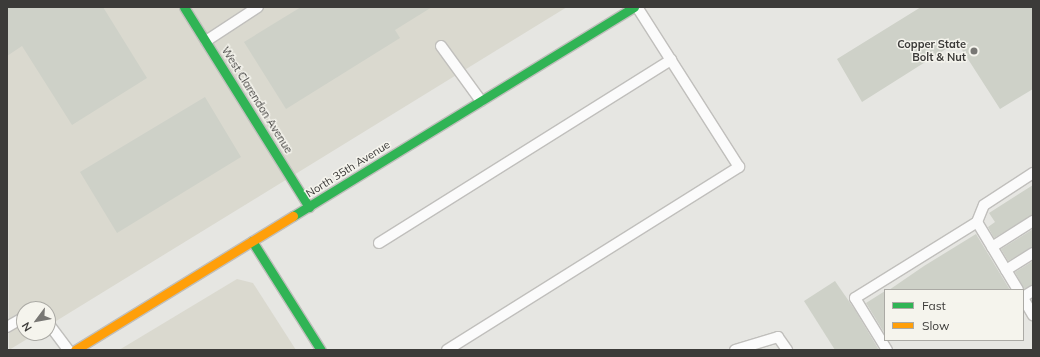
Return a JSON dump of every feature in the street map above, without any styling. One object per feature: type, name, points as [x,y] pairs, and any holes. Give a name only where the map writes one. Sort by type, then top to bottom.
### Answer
[{"type":"main road","name":"West Clarendon Avenue","points":[[184,7],[309,207]]},
{"type":"main road","name":"North 35th Avenue","points":[[75,350],[634,7]]},
{"type":"main road","points":[[252,241],[321,350]]},
{"type":"lane","points":[[206,40],[258,7]]},
{"type":"lane","points":[[447,350],[739,167],[637,7]]},
{"type":"lane","points":[[441,46],[481,101]]},
{"type":"lane","points":[[379,243],[671,60]]},
{"type":"lane","points":[[887,350],[855,298],[977,222],[984,205],[1033,173]]},
{"type":"lane","points":[[992,247],[1033,221]]},
{"type":"lane","points":[[977,222],[1017,289]]},
{"type":"lane","points":[[1006,270],[1033,253]]},
{"type":"lane","points":[[1024,297],[1033,291]]},
{"type":"lane","points":[[1024,300],[1033,315]]},
{"type":"lane","points":[[7,327],[16,322]]},
{"type":"lane","points":[[56,334],[68,350]]},
{"type":"lane","points":[[735,350],[778,337],[787,350]]},
{"type":"shaded area","points":[[7,7],[567,7],[56,321],[56,301],[16,301],[16,341],[24,341],[9,350]]},
{"type":"shaded area","points":[[237,279],[253,283],[296,350],[119,350]]},
{"type":"building","points":[[7,7],[103,7],[147,78],[72,125],[22,46],[7,56]]},
{"type":"building","points":[[301,7],[432,7],[395,30],[400,38],[286,109],[244,42]]},
{"type":"building","points":[[921,7],[1033,7],[1033,89],[1000,109],[957,42],[862,102],[837,59]]},
{"type":"building","points":[[205,97],[241,157],[117,233],[80,172]]},
{"type":"building","points":[[1033,185],[1033,215],[994,238],[988,227],[995,222],[989,213]]},
{"type":"building","points":[[1033,229],[1033,247],[1008,261],[1001,249]]},
{"type":"building","points":[[976,234],[1009,289],[890,289],[924,266]]},
{"type":"building","points":[[1033,261],[1033,285],[1024,289],[1015,272]]},
{"type":"building","points":[[835,281],[855,310],[879,350],[835,350],[804,301]]},
{"type":"building","points":[[884,292],[884,332],[866,303]]},
{"type":"traffic: fast","points":[[184,7],[309,207]]},
{"type":"traffic: fast","points":[[293,216],[634,7]]},
{"type":"traffic: fast","points":[[252,241],[321,350]]},
{"type":"traffic: slow","points":[[75,350],[293,216]]},
{"type":"place","name":"Copper State Bolt & Nut","points":[[974,51]]}]
